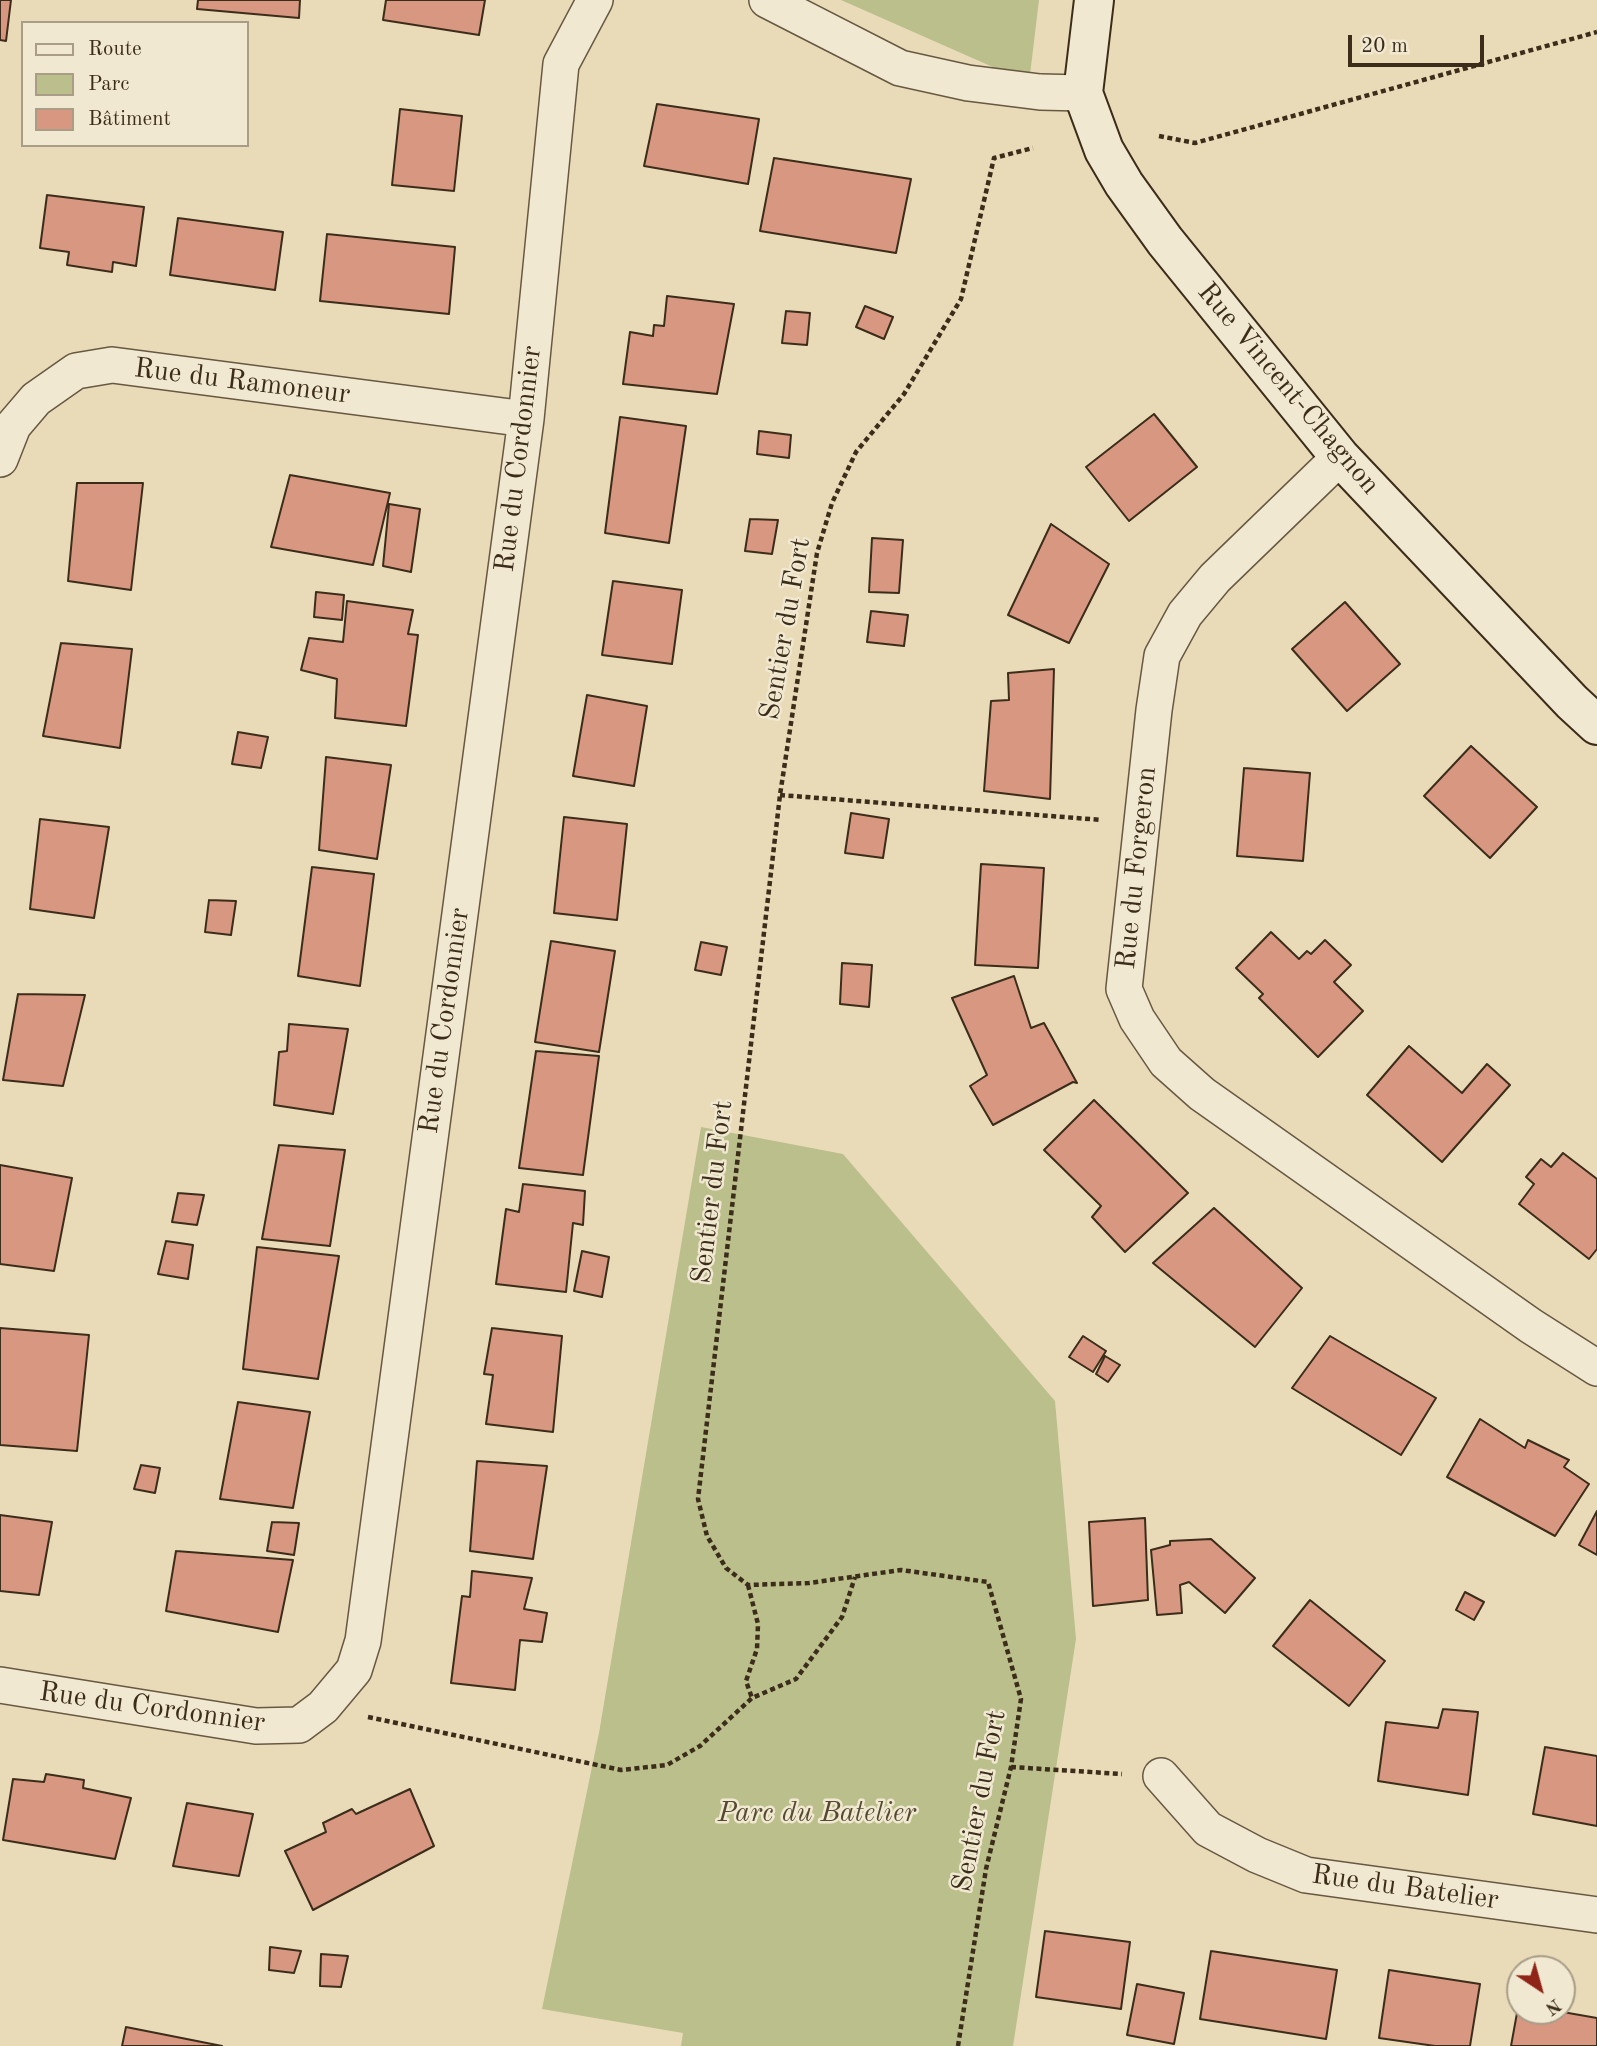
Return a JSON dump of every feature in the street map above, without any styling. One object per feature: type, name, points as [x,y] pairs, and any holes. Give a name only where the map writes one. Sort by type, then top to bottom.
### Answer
[{"type":"street","name":"Rue du Cordonnier","points":[[0,1685],[256,1726],[299,1725],[323,1707],[354,1670],[363,1642],[526,419],[561,64],[595,0]]},
{"type":"street","points":[[767,0],[900,68],[968,83],[1083,93]]},
{"type":"street","name":"Rue Vincent-Chagnon","points":[[1094,0],[1083,93],[1104,150],[1124,184],[1165,242],[1340,457],[1572,702],[1597,725]]},
{"type":"street","name":"Rue du Ramoneur","points":[[0,459],[13,426],[36,399],[76,371],[112,365],[526,419]]},
{"type":"street","name":"Rue du Forgeron","points":[[1340,457],[1216,579],[1185,614],[1163,656],[1124,989],[1137,1019],[1166,1062],[1202,1094],[1531,1326],[1597,1368]]},
{"type":"street","name":"Rue du Batelier","points":[[1161,1776],[1208,1829],[1257,1855],[1306,1875],[1597,1915]]},
{"type":"path","points":[[1159,136],[1195,143],[1597,32]]},
{"type":"path","name":"Sentier du Fort","points":[[958,2046],[986,1870],[1011,1767],[1021,1699],[988,1582],[901,1570],[809,1583],[748,1585],[726,1569],[707,1536],[698,1499],[780,795],[817,553],[832,503],[856,452],[904,394],[961,299],[994,158],[1033,148]]},
{"type":"path","points":[[780,795],[1142,823]]},
{"type":"path","points":[[323,1707],[621,1770],[667,1765],[700,1746],[752,1698],[796,1679],[842,1617],[855,1577]]},
{"type":"path","points":[[748,1585],[758,1624],[757,1649],[746,1681],[752,1698]]},
{"type":"path","points":[[1011,1767],[1161,1776]]},
{"type":"green space","points":[[841,0],[1039,0],[1029,83]]},
{"type":"green space","name":"Parc du Batelier","points":[[701,1127],[843,1154],[1055,1401],[1076,1639],[1013,2046],[681,2046],[683,2033],[542,2009],[599,1733]]},
{"type":"building","points":[[0,0],[11,0],[6,41],[0,40]]},
{"type":"building","points":[[198,0],[300,0],[299,18],[197,9]]},
{"type":"building","points":[[386,0],[485,0],[479,35],[383,20]]},
{"type":"building","points":[[657,104],[759,119],[748,184],[644,166]]},
{"type":"building","points":[[400,109],[462,116],[454,191],[392,185]]},
{"type":"building","points":[[774,158],[911,179],[896,253],[760,231]]},
{"type":"building","points":[[47,195],[144,207],[136,266],[113,262],[112,272],[67,265],[69,252],[40,248]]},
{"type":"building","points":[[178,218],[283,232],[275,290],[170,275]]},
{"type":"building","points":[[327,234],[455,247],[449,314],[320,301]]},
{"type":"building","points":[[667,296],[734,304],[717,394],[623,384],[630,332],[653,336],[654,325],[664,326]]},
{"type":"building","points":[[865,306],[893,317],[884,339],[856,327]]},
{"type":"building","points":[[786,311],[810,313],[807,345],[782,343]]},
{"type":"building","points":[[1154,414],[1197,467],[1129,521],[1086,467]]},
{"type":"building","points":[[620,417],[686,426],[669,543],[605,533]]},
{"type":"building","points":[[759,431],[791,435],[789,458],[757,454]]},
{"type":"building","points":[[290,475],[390,493],[373,565],[271,547]]},
{"type":"building","points":[[77,483],[143,483],[131,590],[68,581]]},
{"type":"building","points":[[389,504],[420,509],[411,572],[383,566]]},
{"type":"building","points":[[750,519],[778,520],[772,554],[745,551]]},
{"type":"building","points":[[1051,524],[1109,564],[1069,643],[1008,615]]},
{"type":"building","points":[[872,538],[903,540],[899,593],[869,592]]},
{"type":"building","points":[[613,581],[682,590],[672,664],[602,655]]},
{"type":"building","points":[[316,592],[344,595],[342,620],[314,617]]},
{"type":"building","points":[[347,601],[413,610],[408,634],[418,635],[406,726],[335,718],[337,679],[301,670],[309,638],[343,642]]},
{"type":"building","points":[[1345,602],[1400,664],[1347,711],[1292,649]]},
{"type":"building","points":[[871,611],[908,615],[904,646],[867,642]]},
{"type":"building","points":[[61,643],[132,649],[120,748],[43,736]]},
{"type":"building","points":[[1054,669],[1050,799],[984,791],[991,701],[1009,700],[1008,673]]},
{"type":"building","points":[[587,695],[647,706],[634,786],[573,776]]},
{"type":"building","points":[[238,732],[268,737],[261,768],[232,764]]},
{"type":"building","points":[[1471,746],[1537,807],[1490,858],[1424,796]]},
{"type":"building","points":[[326,757],[391,765],[377,859],[319,850]]},
{"type":"building","points":[[1244,768],[1310,773],[1303,861],[1237,856]]},
{"type":"building","points":[[851,813],[889,819],[883,858],[845,853]]},
{"type":"building","points":[[564,817],[627,824],[617,920],[554,913]]},
{"type":"building","points":[[40,819],[109,827],[94,918],[30,909]]},
{"type":"building","points":[[981,864],[1044,868],[1038,968],[975,965]]},
{"type":"building","points":[[312,867],[374,874],[360,986],[298,976]]},
{"type":"building","points":[[209,900],[236,901],[231,935],[205,932]]},
{"type":"building","points":[[1271,932],[1299,959],[1307,951],[1311,954],[1325,940],[1351,965],[1334,982],[1363,1011],[1318,1057],[1259,998],[1263,994],[1236,968]]},
{"type":"building","points":[[551,941],[615,951],[599,1052],[535,1042]]},
{"type":"building","points":[[701,942],[727,947],[721,975],[695,970]]},
{"type":"building","points":[[842,963],[872,965],[869,1007],[840,1004]]},
{"type":"building","points":[[1014,976],[1031,1028],[1044,1023],[1077,1083],[1073,1082],[993,1125],[970,1086],[987,1075],[952,998]]},
{"type":"building","points":[[18,994],[85,995],[63,1086],[3,1080]]},
{"type":"building","points":[[289,1024],[348,1029],[333,1114],[274,1105],[279,1052],[287,1051]]},
{"type":"building","points":[[1409,1046],[1462,1093],[1487,1064],[1510,1085],[1442,1162],[1367,1095]]},
{"type":"building","points":[[536,1051],[599,1056],[583,1175],[519,1168]]},
{"type":"building","points":[[1094,1100],[1188,1193],[1125,1252],[1092,1217],[1101,1206],[1044,1150]]},
{"type":"building","points":[[279,1145],[345,1150],[330,1246],[262,1239]]},
{"type":"building","points":[[1563,1153],[1597,1179],[1597,1249],[1589,1259],[1519,1204],[1534,1184],[1526,1177],[1541,1159],[1551,1167]]},
{"type":"building","points":[[0,1165],[72,1178],[54,1271],[0,1264]]},
{"type":"building","points":[[523,1184],[585,1191],[583,1225],[573,1223],[566,1292],[496,1284],[506,1209],[519,1212]]},
{"type":"building","points":[[178,1193],[204,1195],[197,1225],[172,1222]]},
{"type":"building","points":[[1214,1208],[1302,1288],[1255,1347],[1153,1263]]},
{"type":"building","points":[[166,1241],[193,1245],[188,1279],[158,1274]]},
{"type":"building","points":[[257,1247],[339,1256],[318,1379],[243,1369]]},
{"type":"building","points":[[582,1251],[609,1257],[602,1297],[574,1291]]},
{"type":"building","points":[[0,1328],[89,1335],[77,1451],[0,1445]]},
{"type":"building","points":[[492,1328],[562,1336],[553,1432],[486,1424],[493,1375],[484,1374]]},
{"type":"building","points":[[1083,1336],[1106,1351],[1093,1372],[1069,1357]]},
{"type":"building","points":[[1330,1336],[1436,1398],[1401,1455],[1292,1388]]},
{"type":"building","points":[[1105,1356],[1120,1365],[1108,1382],[1096,1374]]},
{"type":"building","points":[[238,1402],[310,1412],[293,1508],[220,1499]]},
{"type":"building","points":[[1480,1419],[1525,1448],[1528,1440],[1569,1460],[1564,1467],[1589,1484],[1555,1536],[1447,1477]]},
{"type":"building","points":[[477,1461],[547,1466],[533,1559],[470,1551]]},
{"type":"building","points":[[141,1465],[160,1468],[155,1493],[134,1489]]},
{"type":"building","points":[[1597,1511],[1597,1555],[1579,1545]]},
{"type":"building","points":[[0,1515],[52,1522],[39,1595],[0,1591]]},
{"type":"building","points":[[1145,1518],[1148,1600],[1093,1606],[1089,1522]]},
{"type":"building","points":[[272,1522],[299,1523],[294,1555],[267,1551]]},
{"type":"building","points":[[1211,1539],[1255,1578],[1225,1613],[1189,1582],[1180,1585],[1182,1613],[1157,1615],[1151,1550],[1170,1545],[1170,1541]]},
{"type":"building","points":[[176,1551],[293,1560],[278,1632],[166,1611]]},
{"type":"building","points":[[472,1571],[532,1578],[524,1609],[547,1613],[542,1642],[520,1640],[515,1690],[451,1683],[462,1596],[470,1597]]},
{"type":"building","points":[[1465,1592],[1484,1602],[1474,1620],[1456,1610]]},
{"type":"building","points":[[1310,1600],[1385,1661],[1349,1706],[1273,1646]]},
{"type":"building","points":[[1443,1709],[1478,1712],[1468,1795],[1378,1781],[1386,1722],[1438,1728]]},
{"type":"building","points":[[1545,1747],[1597,1756],[1597,1826],[1533,1814]]},
{"type":"building","points":[[46,1774],[84,1780],[83,1788],[131,1798],[115,1859],[3,1840],[13,1779],[44,1782]]},
{"type":"building","points":[[410,1789],[434,1846],[313,1910],[285,1851],[326,1832],[323,1823],[352,1809],[356,1814]]},
{"type":"building","points":[[187,1803],[253,1814],[239,1876],[173,1866]]},
{"type":"building","points":[[1045,1931],[1130,1942],[1121,2009],[1036,1997]]},
{"type":"building","points":[[270,1947],[301,1951],[294,1973],[269,1970]]},
{"type":"building","points":[[1211,1951],[1337,1970],[1326,2039],[1200,2019]]},
{"type":"building","points":[[321,1954],[348,1956],[341,1987],[320,1986]]},
{"type":"building","points":[[1389,1970],[1480,1984],[1470,2046],[1435,2046],[1379,2038]]},
{"type":"building","points":[[1137,1984],[1184,1993],[1174,2044],[1127,2035]]},
{"type":"building","points":[[1576,2014],[1597,2018],[1597,2046],[1511,2046],[1515,2025],[1576,2025]]},
{"type":"building","points":[[126,2027],[222,2046],[122,2046]]}]
